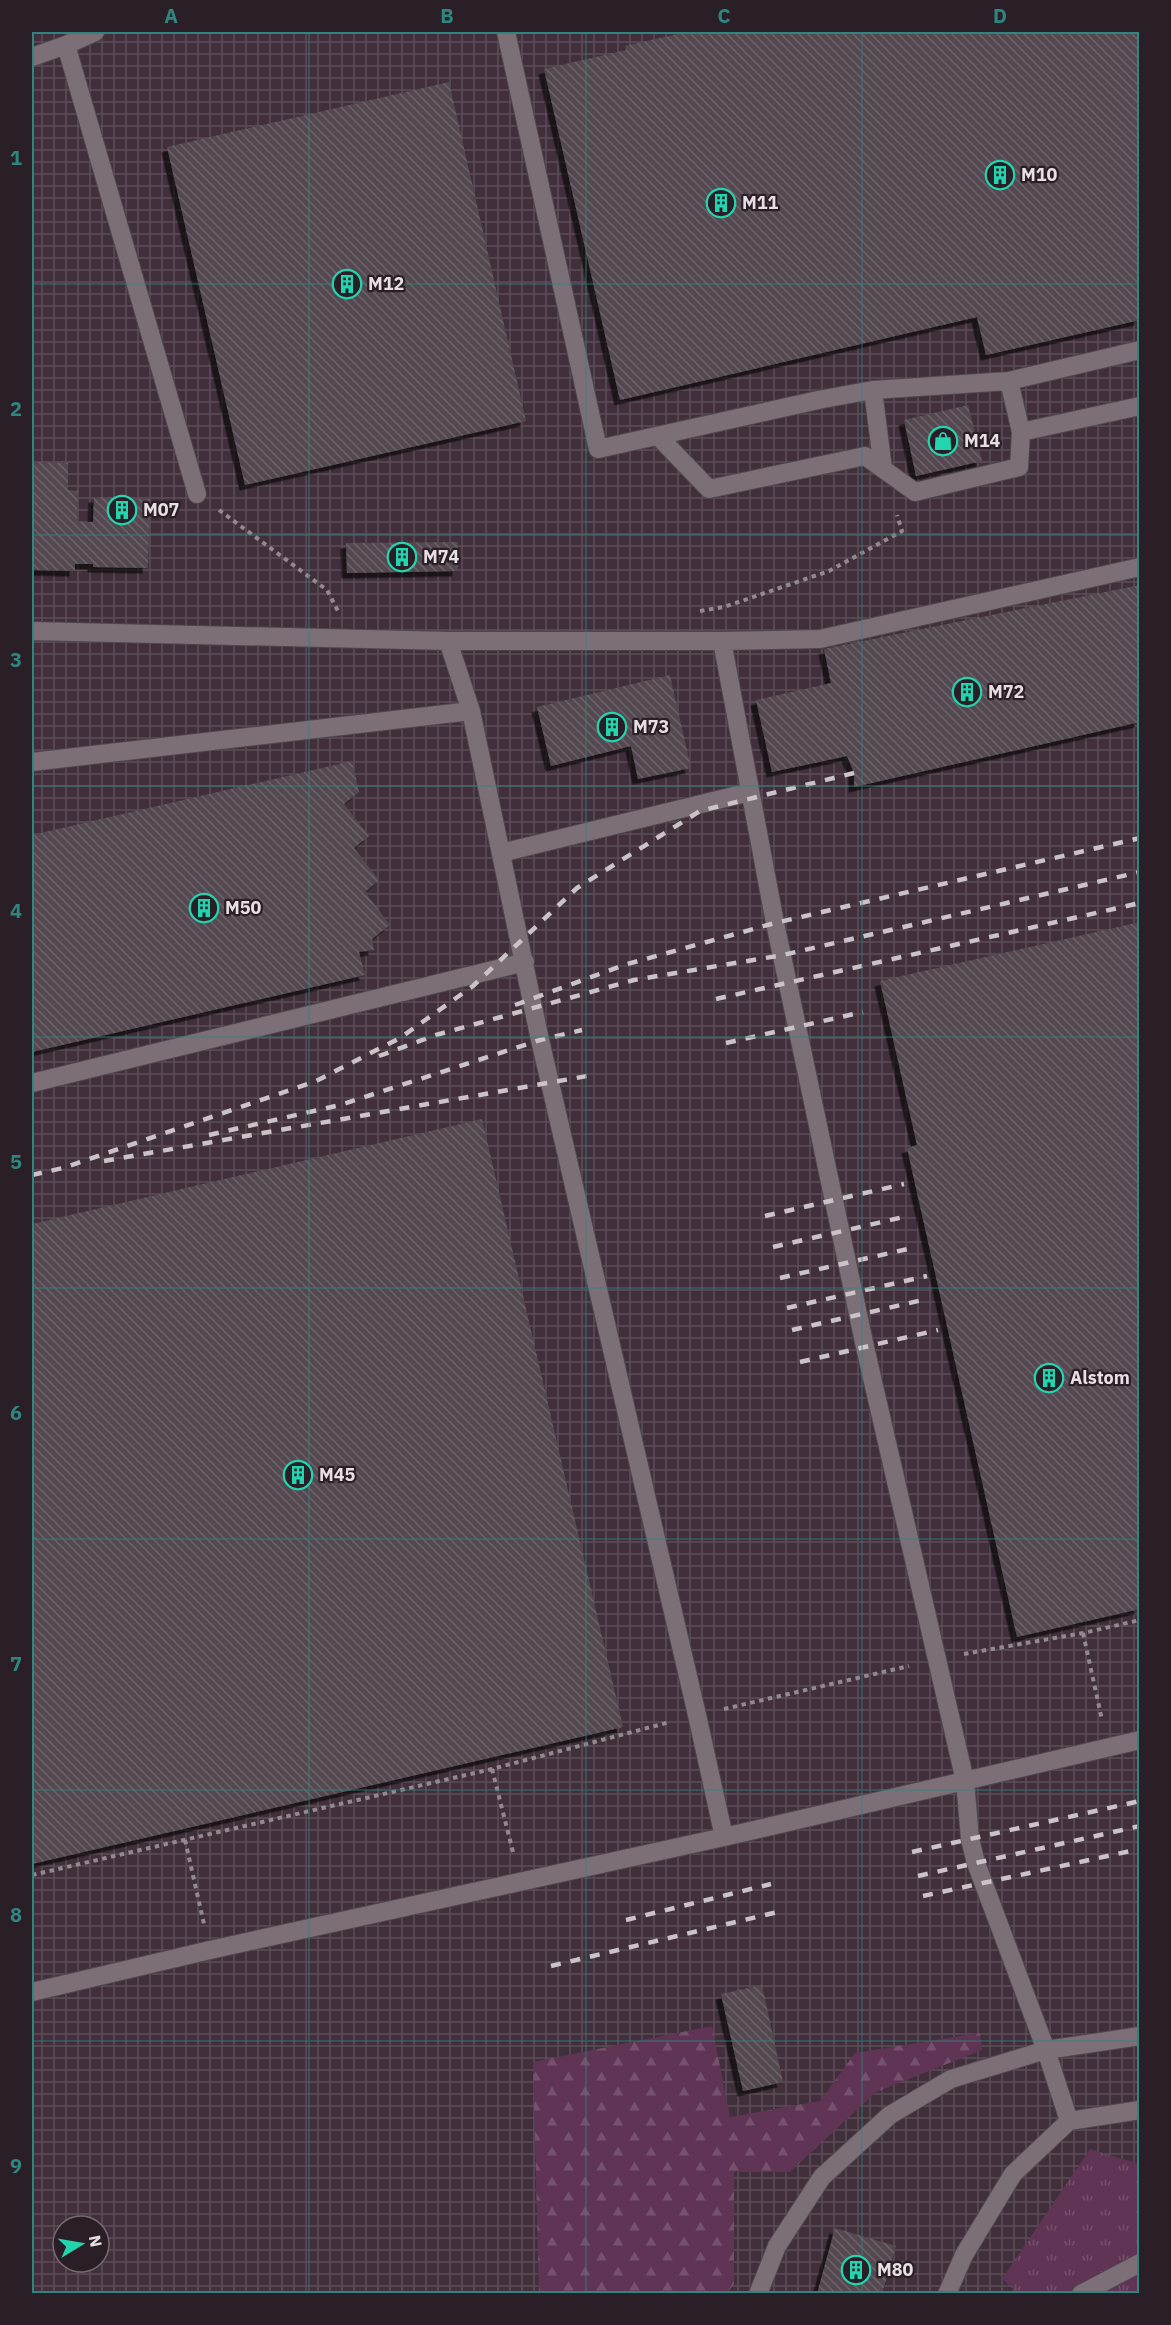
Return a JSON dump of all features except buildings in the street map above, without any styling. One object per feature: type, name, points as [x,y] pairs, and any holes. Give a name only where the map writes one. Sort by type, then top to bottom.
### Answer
[{"type":"lane","points":[[32,57],[95,32]]},
{"type":"lane","points":[[506,32],[598,449],[823,399],[873,390],[1009,381],[1140,350]]},
{"type":"lane","points":[[66,45],[196,494]]},
{"type":"lane","points":[[658,436],[709,489],[865,456],[915,492],[1019,467],[1021,432],[1009,381]]},
{"type":"lane","points":[[873,390],[883,469]]},
{"type":"lane","points":[[1021,432],[1140,406]]},
{"type":"lane","points":[[32,631],[448,641],[820,639],[1140,567]]},
{"type":"lane","points":[[448,641],[471,711],[540,1040],[698,1715],[724,1837]]},
{"type":"lane","points":[[722,641],[775,923],[864,1347],[965,1780],[970,1839],[982,1883],[1046,2050],[1069,2121]]},
{"type":"lane","points":[[32,762],[471,711]]},
{"type":"lane","points":[[501,853],[750,792]]},
{"type":"lane","points":[[32,1083],[525,962]]},
{"type":"lane","points":[[32,1992],[210,1950],[724,1837],[1140,1740]]},
{"type":"lane","points":[[758,2294],[777,2246],[822,2177],[890,2115],[951,2079],[1046,2050],[1140,2036]]},
{"type":"lane","points":[[947,2294],[964,2255],[1013,2174],[1069,2121],[1140,2110]]},
{"type":"lane","points":[[1081,2294],[1140,2263]]},
{"type":"path","points":[[698,641],[699,611],[724,607],[829,572],[902,531],[883,469]]},
{"type":"path","points":[[196,494],[327,590],[352,638]]},
{"type":"path","points":[[32,1875],[492,1769],[698,1715],[938,1659],[1083,1633],[1140,1620]]},
{"type":"path","points":[[1083,1633],[1108,1748]]},
{"type":"path","points":[[492,1769],[520,1882]]},
{"type":"path","points":[[185,1840],[210,1950]]},
{"type":"shaded area","points":[[32,32],[1139,32],[1139,2293],[32,2294]]},
{"type":"green space","points":[[712,2026],[730,2117],[820,2101],[855,2053],[980,2033],[982,2050],[876,2092],[790,2172],[734,2172],[734,2284],[727,2293],[539,2293],[533,2062]]},
{"type":"green space","points":[[1090,2149],[1139,2164],[1139,2293],[1018,2293],[1002,2279]]},
{"type":"railway","points":[[32,1175],[63,1168],[316,1081],[400,1038],[473,986],[577,888],[700,811],[854,773]]},
{"type":"railway","points":[[515,1005],[624,965],[775,923],[1140,838]]},
{"type":"railway","points":[[379,1056],[436,1035],[634,980],[783,955],[1140,872]]},
{"type":"railway","points":[[716,999],[1140,903]]},
{"type":"railway","points":[[726,1043],[863,1012]]},
{"type":"railway","points":[[209,1135],[340,1105],[540,1040],[582,1030]]},
{"type":"railway","points":[[104,1161],[593,1075]]},
{"type":"railway","points":[[765,1216],[904,1184]]},
{"type":"railway","points":[[773,1247],[908,1216]]},
{"type":"railway","points":[[780,1278],[912,1248]]},
{"type":"railway","points":[[787,1308],[927,1276]]},
{"type":"railway","points":[[792,1330],[927,1299]]},
{"type":"railway","points":[[800,1362],[938,1330]]},
{"type":"railway","points":[[912,1852],[1140,1801]]},
{"type":"railway","points":[[918,1876],[1140,1826]]},
{"type":"railway","points":[[923,1896],[1140,1849]]},
{"type":"railway","points":[[626,1920],[771,1884]]},
{"type":"railway","points":[[551,1966],[782,1911]]},
{"type":"place","name":"M10","points":[[1000,175]]},
{"type":"place","name":"M11","points":[[721,203]]},
{"type":"place","name":"M12","points":[[347,284]]},
{"type":"place","name":"M14","points":[[943,441]]},
{"type":"place","name":"M07","points":[[122,510]]},
{"type":"place","name":"M74","points":[[402,557]]},
{"type":"place","name":"M72","points":[[967,692]]},
{"type":"place","name":"M73","points":[[612,727]]},
{"type":"place","name":"M50","points":[[204,908]]},
{"type":"place","name":"Alstom","points":[[1049,1378]]},
{"type":"place","name":"M45","points":[[298,1475]]},
{"type":"place","name":"M80","points":[[856,2270]]}]
